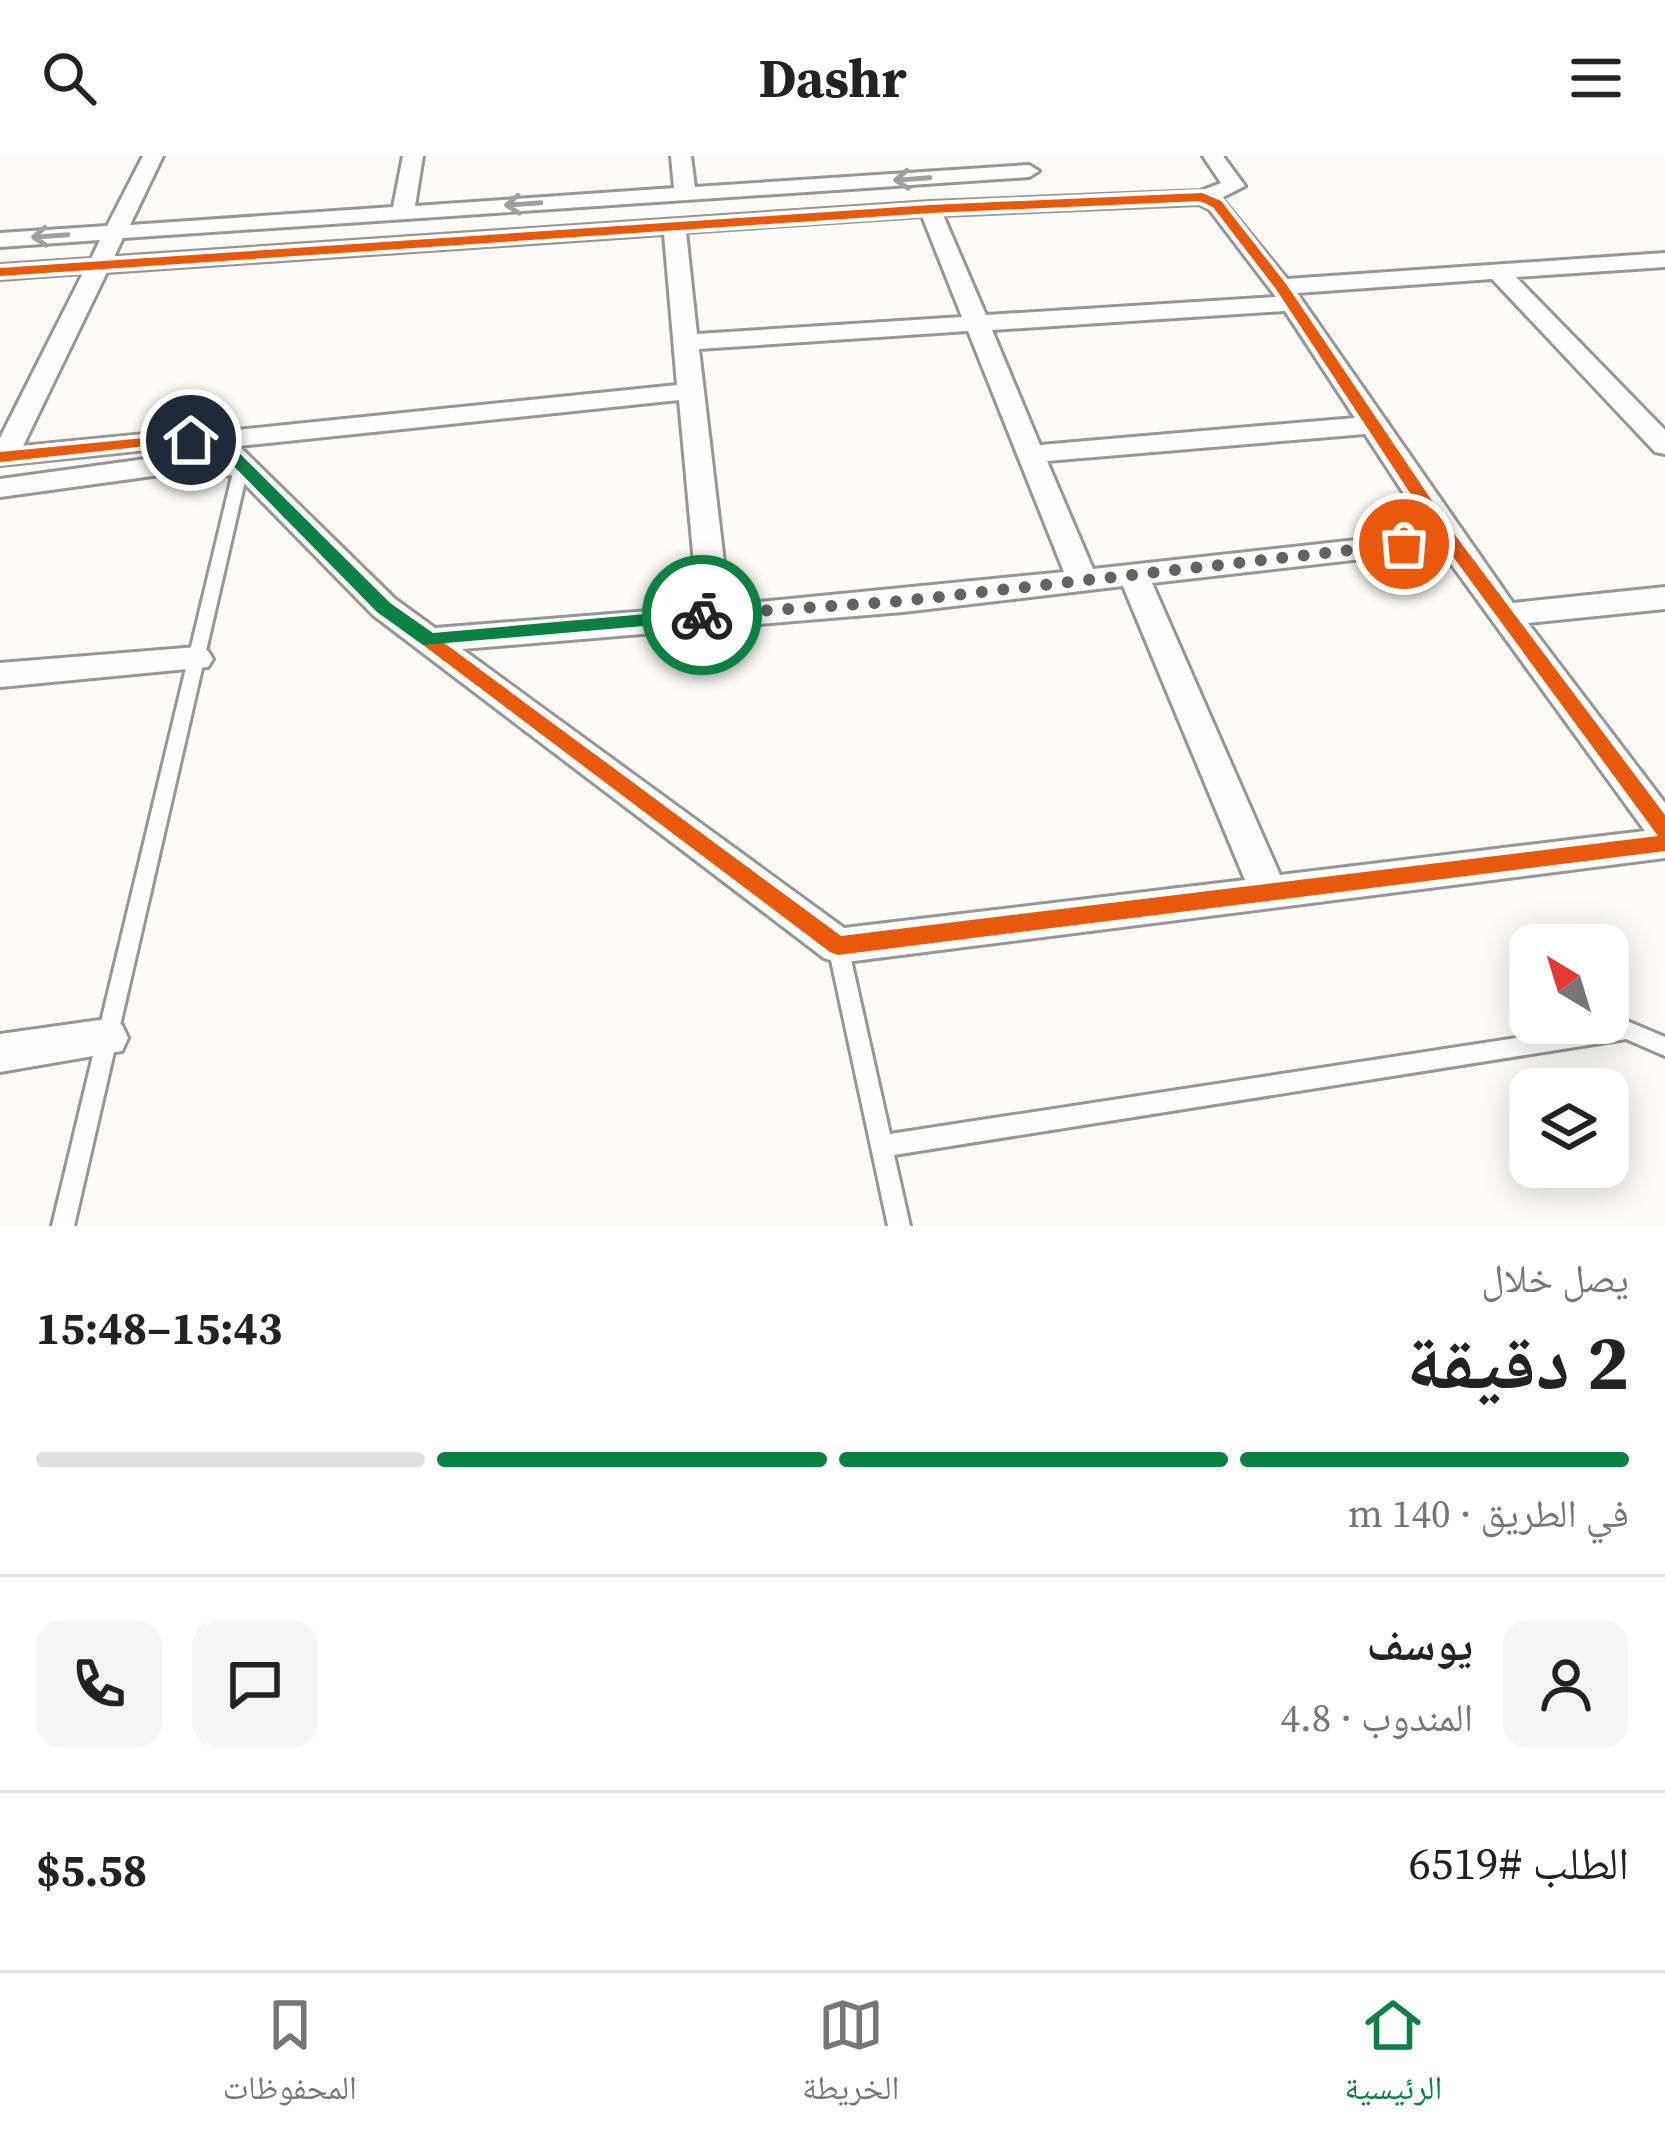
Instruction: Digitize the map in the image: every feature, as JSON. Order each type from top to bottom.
[{"type":"street","points":[[2,457],[153,156]]},
{"type":"street","points":[[403,212],[413,156]]},
{"type":"street","points":[[681,156],[685,194]]},
{"type":"street","points":[[0,272],[930,209],[1202,197],[1234,186],[1213,156]]},
{"type":"street","points":[[0,239],[685,194],[1026,164],[1044,202]]},
{"type":"street","points":[[1202,197],[1217,204],[1286,295],[1449,539],[1665,830]]},
{"type":"street","points":[[930,209],[1083,581]]},
{"type":"street","points":[[290,252],[299,219]]},
{"type":"street","points":[[674,226],[714,614]]},
{"type":"street","points":[[687,342],[976,323],[1496,270],[1665,260]]},
{"type":"street","points":[[1496,270],[1665,446]]},
{"type":"street","points":[[2,457],[692,391]]},
{"type":"street","points":[[1031,454],[1372,425]]},
{"type":"street","points":[[217,440],[384,607],[838,946],[1665,843]]},
{"type":"street","points":[[0,488],[182,463],[242,468]]},
{"type":"street","points":[[430,640],[903,601],[1449,539]]},
{"type":"street","points":[[1134,576],[1269,892]]},
{"type":"street","points":[[1509,614],[1665,598]]},
{"type":"street","points":[[0,675],[197,659]]},
{"type":"street","points":[[0,1053],[106,1038]]},
{"type":"lane","points":[[63,1226],[242,468]]},
{"type":"lane","points":[[838,946],[899,1226]]},
{"type":"lane","points":[[882,1146],[1627,1030],[1665,1047]]},
{"type":"cycle path","points":[[0,272],[930,209],[1202,197],[1217,204],[1281,287],[1449,539],[1665,830]]},
{"type":"cycle path","points":[[0,457],[165,440],[217,440],[384,607],[838,946],[1665,843]]},
{"type":"way so far","points":[[702,615],[903,601],[1404,544]]},
{"type":"route","points":[[191,440],[217,440],[384,607],[430,640],[702,615]]}]
